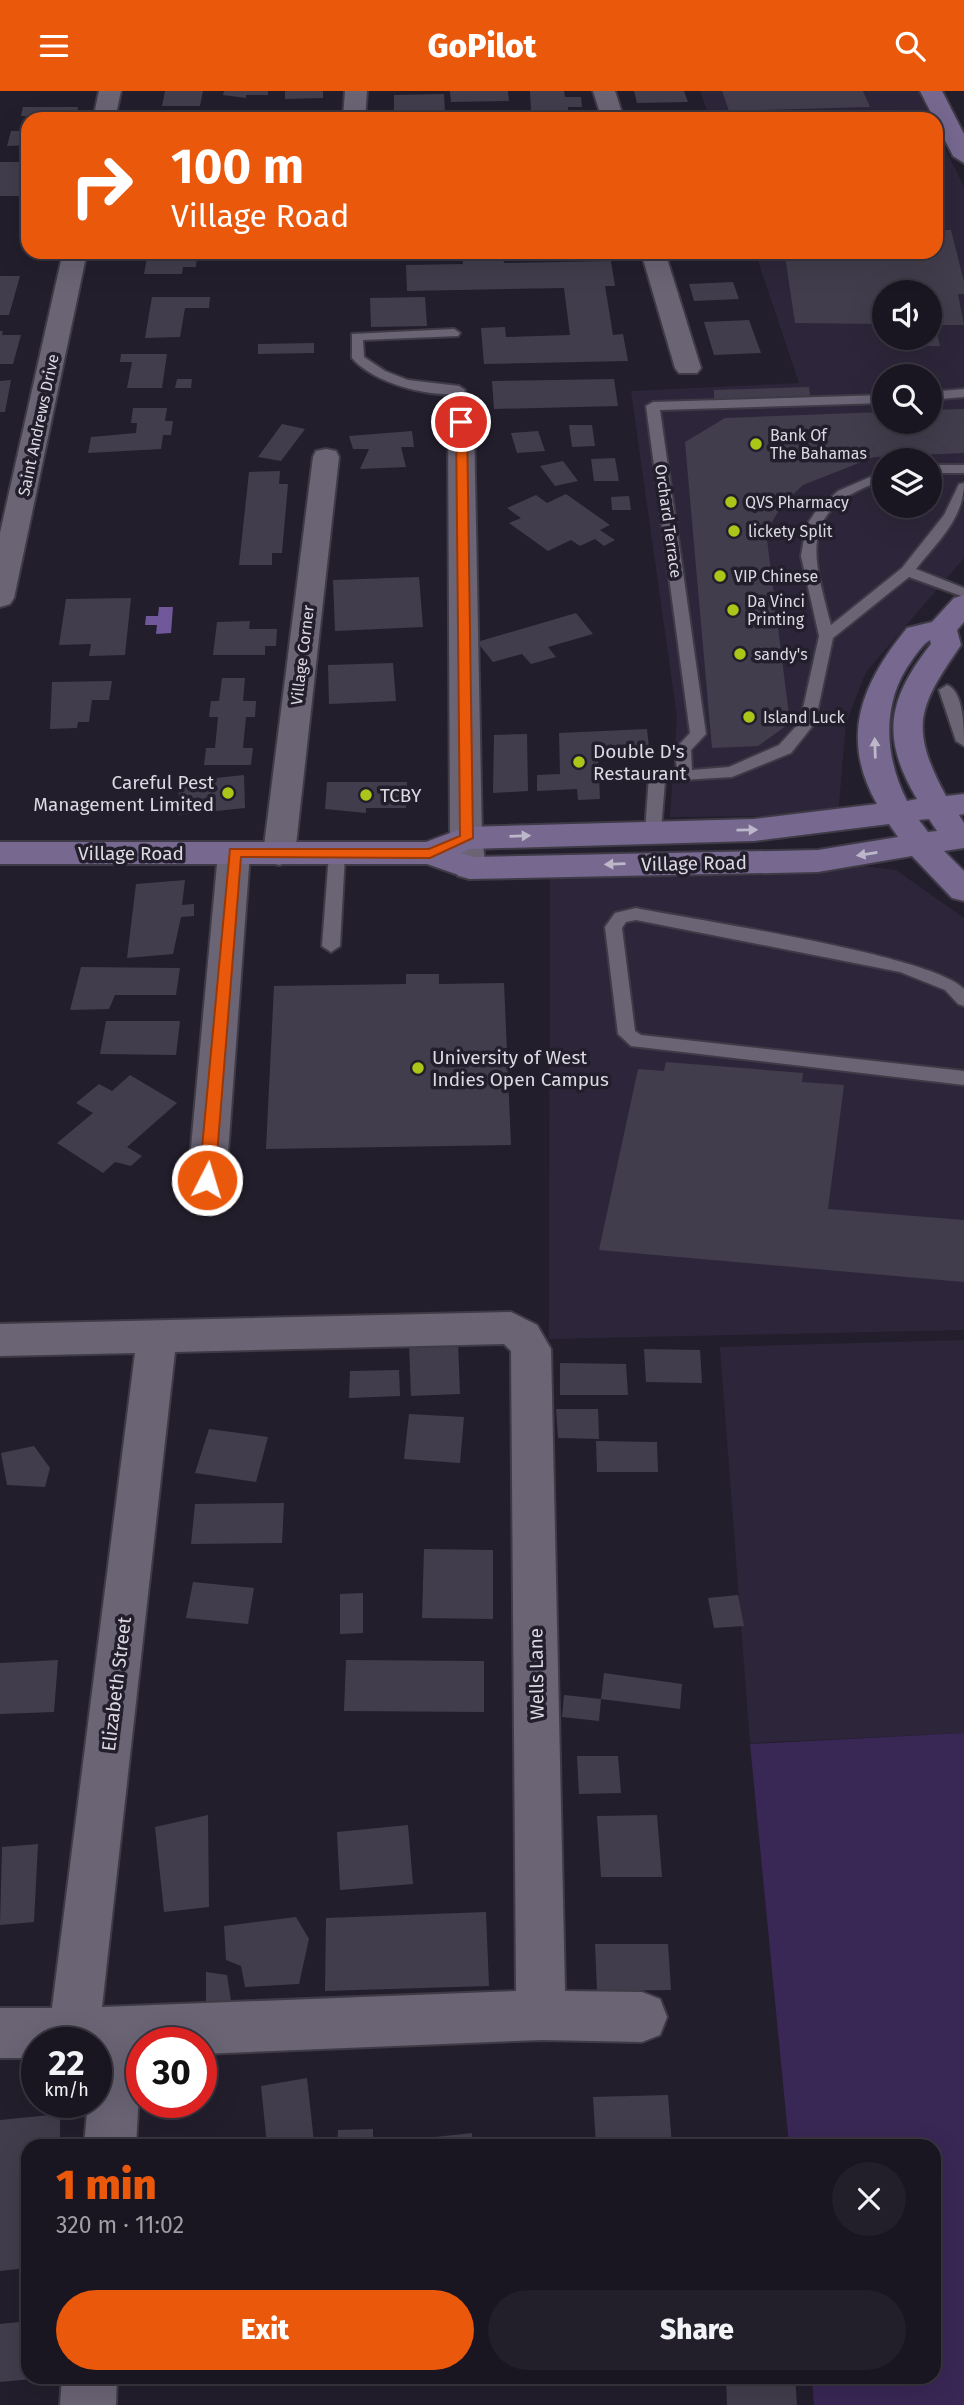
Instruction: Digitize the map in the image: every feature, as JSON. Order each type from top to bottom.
[{"type":"main road","points":[[931,91],[942,112]]},
{"type":"main road","points":[[943,115],[964,156]]},
{"type":"main road","points":[[964,604],[942,629],[917,634],[893,664],[882,685],[875,719],[875,757],[879,775],[897,812],[920,845],[964,890]]},
{"type":"main road","points":[[942,629],[946,645],[935,683],[912,696],[909,717],[911,753],[915,770],[950,805],[962,840]]},
{"type":"main road","name":"Village Road","points":[[468,853],[653,831],[766,829],[950,805]]},
{"type":"main road","name":"Village Road","points":[[0,853],[468,853],[818,861],[962,840]]},
{"type":"street","points":[[106,112],[110,91]]},
{"type":"street","points":[[354,112],[356,91]]},
{"type":"street","points":[[604,91],[611,112]]},
{"type":"street","name":"Saint Andrews Drive","points":[[1,586],[73,259]]},
{"type":"street","points":[[655,259],[688,368]]},
{"type":"street","points":[[461,422],[468,853]]},
{"type":"street","name":"Village Corner","points":[[279,854],[326,457]]},
{"type":"street","points":[[207,1180],[234,853]]},
{"type":"street","name":"Wells Lane","points":[[157,1336],[511,1328],[523,1336],[531,1349],[541,2015]]},
{"type":"street","points":[[0,1340],[157,1336]]},
{"type":"street","name":"Elizabeth Street","points":[[97,2027],[157,1336]]},
{"type":"street","points":[[112,2030],[541,2015],[642,2017]]},
{"type":"street","points":[[0,2033],[21,2033]]},
{"type":"street","name":"Elizabeth Street","points":[[107,2118],[109,2139]]},
{"type":"street","points":[[88,2405],[90,2384]]},
{"type":"lane","points":[[454,333],[356,337],[358,358],[372,370],[420,388],[459,390]]},
{"type":"lane","points":[[942,395],[964,393]]},
{"type":"lane","name":"Orchard Terrace","points":[[685,776],[683,749],[698,734],[653,406],[872,399]]},
{"type":"lane","points":[[942,469],[964,469]]},
{"type":"lane","points":[[653,831],[657,776],[732,772],[785,749],[807,723],[827,636],[808,554],[816,520],[834,496],[872,480]]},
{"type":"lane","points":[[827,636],[907,571],[951,516],[964,487]]},
{"type":"lane","points":[[907,571],[964,593]]},
{"type":"lane","points":[[935,683],[964,689]]},
{"type":"lane","points":[[935,683],[964,741]]},
{"type":"lane","points":[[331,946],[337,854]]},
{"type":"lane","points":[[964,1000],[951,986],[902,967],[636,914],[621,917],[613,927],[627,1034],[637,1041],[964,1078]]},
{"type":"shaded area","points":[[700,91],[918,91],[928,112],[708,112]]},
{"type":"shaded area","points":[[943,144],[964,187],[964,558],[866,672],[846,723],[838,815],[670,817],[677,717],[631,391],[799,383],[757,259],[943,259]]},
{"type":"shaded area","points":[[159,607],[173,607],[171,633],[156,634],[157,625],[145,625],[146,616],[158,616]]},
{"type":"shaded area","points":[[862,866],[896,870],[964,918],[964,1330],[549,1339],[550,873]]},
{"type":"shaded area","points":[[964,1340],[964,1733],[750,1743],[720,1347]]},
{"type":"shaded area","points":[[964,1733],[964,2405],[814,2405],[812,2384],[941,2384],[941,2139],[788,2139],[750,1744]]},
{"type":"building","points":[[165,91],[203,91],[200,106],[162,106]]},
{"type":"building","points":[[224,91],[268,91],[268,95],[246,95],[246,98],[223,95]]},
{"type":"building","points":[[285,91],[323,91],[323,98],[285,99]]},
{"type":"building","points":[[450,91],[508,91],[509,101],[451,102]]},
{"type":"building","points":[[530,91],[564,91],[565,97],[581,97],[582,107],[568,107],[568,111],[531,111]]},
{"type":"building","points":[[634,91],[684,91],[688,102],[637,103]]},
{"type":"building","points":[[722,91],[863,91],[870,107],[729,111]]},
{"type":"building","points":[[444,94],[445,111],[394,112],[394,95]]},
{"type":"building","points":[[23,107],[78,107],[77,112],[22,112]]},
{"type":"building","points":[[894,110],[895,112],[783,112]]},
{"type":"building","points":[[11,131],[21,131],[21,145],[7,146]]},
{"type":"building","points":[[0,162],[21,162],[21,196],[0,196]]},
{"type":"building","points":[[943,230],[951,230],[964,282],[964,294],[958,294],[964,325],[942,325],[942,280],[872,280],[872,324],[795,323],[785,259],[943,259]]},
{"type":"building","points":[[147,259],[197,259],[196,267],[183,267],[182,274],[144,274]]},
{"type":"building","points":[[463,259],[503,259],[504,263],[611,261],[615,286],[605,286],[613,335],[623,334],[628,361],[484,364],[481,328],[505,327],[506,337],[570,335],[564,288],[407,291],[406,265],[463,264]]},
{"type":"building","points":[[0,276],[20,276],[9,315],[0,315]]},
{"type":"building","points":[[733,282],[739,299],[694,301],[689,284]]},
{"type":"building","points":[[152,297],[210,297],[209,308],[185,308],[180,337],[145,338]]},
{"type":"building","points":[[425,297],[427,326],[371,327],[370,298]]},
{"type":"building","points":[[749,320],[761,353],[714,355],[704,322]]},
{"type":"building","points":[[0,331],[3,331],[2,335],[21,335],[13,364],[0,364]]},
{"type":"building","points":[[314,343],[314,353],[258,354],[258,344]]},
{"type":"building","points":[[121,354],[167,354],[162,388],[127,388],[132,362],[120,362]]},
{"type":"building","points":[[177,379],[192,379],[191,388],[175,388]]},
{"type":"building","points":[[614,379],[618,406],[494,409],[492,381]]},
{"type":"building","points":[[11,380],[5,412],[0,412],[0,381]]},
{"type":"building","points":[[809,387],[810,396],[714,399],[714,390]]},
{"type":"building","points":[[133,408],[167,408],[165,421],[173,421],[171,435],[163,435],[161,449],[88,453],[91,437],[136,433],[137,423],[131,423]]},
{"type":"building","points":[[964,409],[964,453],[942,454],[942,448],[872,448],[872,458],[803,485],[782,505],[766,532],[790,723],[758,746],[712,748],[685,442],[725,418],[872,412],[872,434],[942,434],[942,410]]},
{"type":"building","points":[[282,424],[305,429],[281,461],[258,457]]},
{"type":"building","points":[[569,425],[592,425],[595,446],[572,447]]},
{"type":"building","points":[[412,431],[414,447],[401,447],[406,467],[360,469],[369,449],[353,449],[349,436]]},
{"type":"building","points":[[538,431],[545,451],[517,453],[511,433]]},
{"type":"building","points":[[615,458],[619,481],[594,481],[591,459]]},
{"type":"building","points":[[563,461],[578,481],[555,486],[540,466]]},
{"type":"building","points":[[280,471],[279,484],[288,484],[282,553],[272,553],[272,565],[239,565],[249,472]]},
{"type":"building","points":[[566,494],[610,525],[600,530],[615,540],[604,546],[595,539],[580,546],[571,540],[548,551],[509,523],[521,518],[507,508],[536,495],[547,503]]},
{"type":"building","points":[[629,496],[631,510],[612,510],[611,497]]},
{"type":"building","points":[[419,577],[423,627],[335,631],[333,580]]},
{"type":"building","points":[[131,598],[125,655],[89,656],[91,644],[59,645],[66,599]]},
{"type":"building","points":[[576,613],[593,634],[548,647],[556,657],[531,664],[522,654],[493,662],[477,642]]},
{"type":"building","points":[[250,621],[249,629],[277,629],[276,646],[265,646],[265,655],[213,655],[217,622]]},
{"type":"building","points":[[393,663],[396,701],[329,704],[328,665]]},
{"type":"building","points":[[222,678],[245,678],[243,701],[256,701],[255,717],[246,717],[243,748],[253,748],[251,765],[204,765],[206,748],[215,748],[218,717],[209,717],[211,701],[219,701]]},
{"type":"building","points":[[112,681],[109,700],[92,700],[89,722],[78,722],[77,728],[50,729],[52,682]]},
{"type":"building","name":"Double D's Restaurant","points":[[647,729],[649,748],[598,751],[600,799],[578,800],[577,789],[537,791],[537,775],[560,774],[559,733]]},
{"type":"building","points":[[527,734],[528,791],[493,793],[494,735]]},
{"type":"building","points":[[244,775],[245,808],[178,815],[179,782]]},
{"type":"building","name":"TCBY","points":[[327,782],[407,782],[406,808],[366,808],[366,813],[325,809]]},
{"type":"building","points":[[185,880],[182,905],[194,904],[194,916],[181,917],[173,954],[127,958],[136,884]]},
{"type":"building","points":[[81,967],[180,968],[176,995],[115,995],[109,1009],[70,1010]]},
{"type":"building","points":[[406,974],[439,974],[439,984],[504,983],[511,1145],[266,1149],[274,986],[406,984]]},
{"type":"building","points":[[106,1021],[180,1021],[176,1055],[100,1054]]},
{"type":"building","points":[[666,1062],[803,1073],[802,1082],[844,1085],[828,1209],[964,1220],[964,1282],[599,1250],[638,1069],[664,1071]]},
{"type":"building","points":[[130,1075],[177,1103],[127,1147],[142,1156],[131,1166],[115,1162],[103,1173],[57,1143],[93,1113],[76,1103],[99,1084],[112,1091]]},
{"type":"building","points":[[458,1342],[460,1394],[411,1396],[409,1343]]},
{"type":"building","points":[[644,1349],[700,1350],[702,1383],[646,1382]]},
{"type":"building","points":[[560,1363],[626,1364],[628,1395],[560,1395]]},
{"type":"building","points":[[399,1370],[400,1396],[349,1398],[350,1371]]},
{"type":"building","points":[[556,1409],[598,1409],[599,1439],[558,1438]]},
{"type":"building","points":[[409,1414],[464,1417],[460,1463],[404,1459]]},
{"type":"building","points":[[209,1429],[268,1437],[256,1482],[195,1473]]},
{"type":"building","points":[[596,1441],[657,1442],[658,1472],[597,1472]]},
{"type":"building","points":[[34,1446],[50,1468],[45,1487],[7,1485],[1,1453]]},
{"type":"building","points":[[284,1503],[282,1543],[191,1544],[195,1504]]},
{"type":"building","points":[[424,1549],[493,1550],[493,1619],[422,1618]]},
{"type":"building","points":[[193,1582],[254,1588],[248,1624],[186,1618]]},
{"type":"building","points":[[363,1593],[363,1633],[340,1634],[340,1594]]},
{"type":"building","points":[[738,1595],[744,1626],[714,1628],[708,1598]]},
{"type":"building","points":[[58,1660],[54,1712],[0,1714],[0,1663]]},
{"type":"building","points":[[346,1660],[484,1661],[484,1712],[344,1711]]},
{"type":"building","points":[[604,1673],[682,1684],[680,1709],[601,1699]]},
{"type":"building","points":[[564,1695],[601,1699],[599,1721],[562,1717]]},
{"type":"building","points":[[577,1756],[618,1756],[621,1793],[579,1794]]},
{"type":"building","points":[[208,1815],[209,1907],[164,1912],[155,1827]]},
{"type":"building","points":[[657,1815],[662,1877],[601,1877],[597,1816]]},
{"type":"building","points":[[408,1825],[413,1884],[340,1890],[337,1832]]},
{"type":"building","points":[[38,1844],[34,1922],[0,1925],[2,1847]]},
{"type":"building","points":[[486,1912],[489,1986],[325,1991],[326,1918]]},
{"type":"building","points":[[296,1917],[309,1939],[299,1984],[245,1987],[241,1966],[226,1960],[224,1926]]},
{"type":"building","points":[[595,1944],[668,1944],[671,1990],[597,1991]]},
{"type":"building","points":[[206,1972],[227,1975],[232,2007],[206,2013]]},
{"type":"building","points":[[307,2078],[314,2139],[266,2139],[261,2086]]},
{"type":"building","points":[[668,2095],[672,2139],[596,2139],[593,2097]]},
{"type":"building","points":[[60,2118],[60,2139],[21,2139],[21,2269],[0,2271],[0,2120]]},
{"type":"building","points":[[373,2129],[373,2139],[337,2139],[338,2130]]},
{"type":"building","points":[[472,2133],[472,2139],[426,2139]]},
{"type":"building","points":[[21,2322],[21,2380],[0,2382],[0,2324]]},
{"type":"building","points":[[726,2384],[796,2384],[797,2405],[727,2405]]},
{"type":"place","name":"Bank Of The Bahamas","points":[[756,444]]},
{"type":"place","name":"QVS Pharmacy","points":[[731,502]]},
{"type":"place","name":"lickety Split","points":[[734,531]]},
{"type":"place","name":"VIP Chinese","points":[[720,576]]},
{"type":"place","name":"Da Vinci Printing","points":[[733,610]]},
{"type":"place","name":"sandy's","points":[[740,654]]},
{"type":"place","name":"Island Luck","points":[[749,717]]},
{"type":"place","name":"Double D's Restaurant","points":[[579,762]]},
{"type":"place","name":"Careful Pest Management Limited","points":[[228,793]]},
{"type":"place","name":"TCBY","points":[[366,795]]},
{"type":"place","name":"University of West Indies Open Campus","points":[[418,1068]]},
{"type":"route","points":[[207,1180],[234,853],[430,853],[466,838],[461,422]]}]
